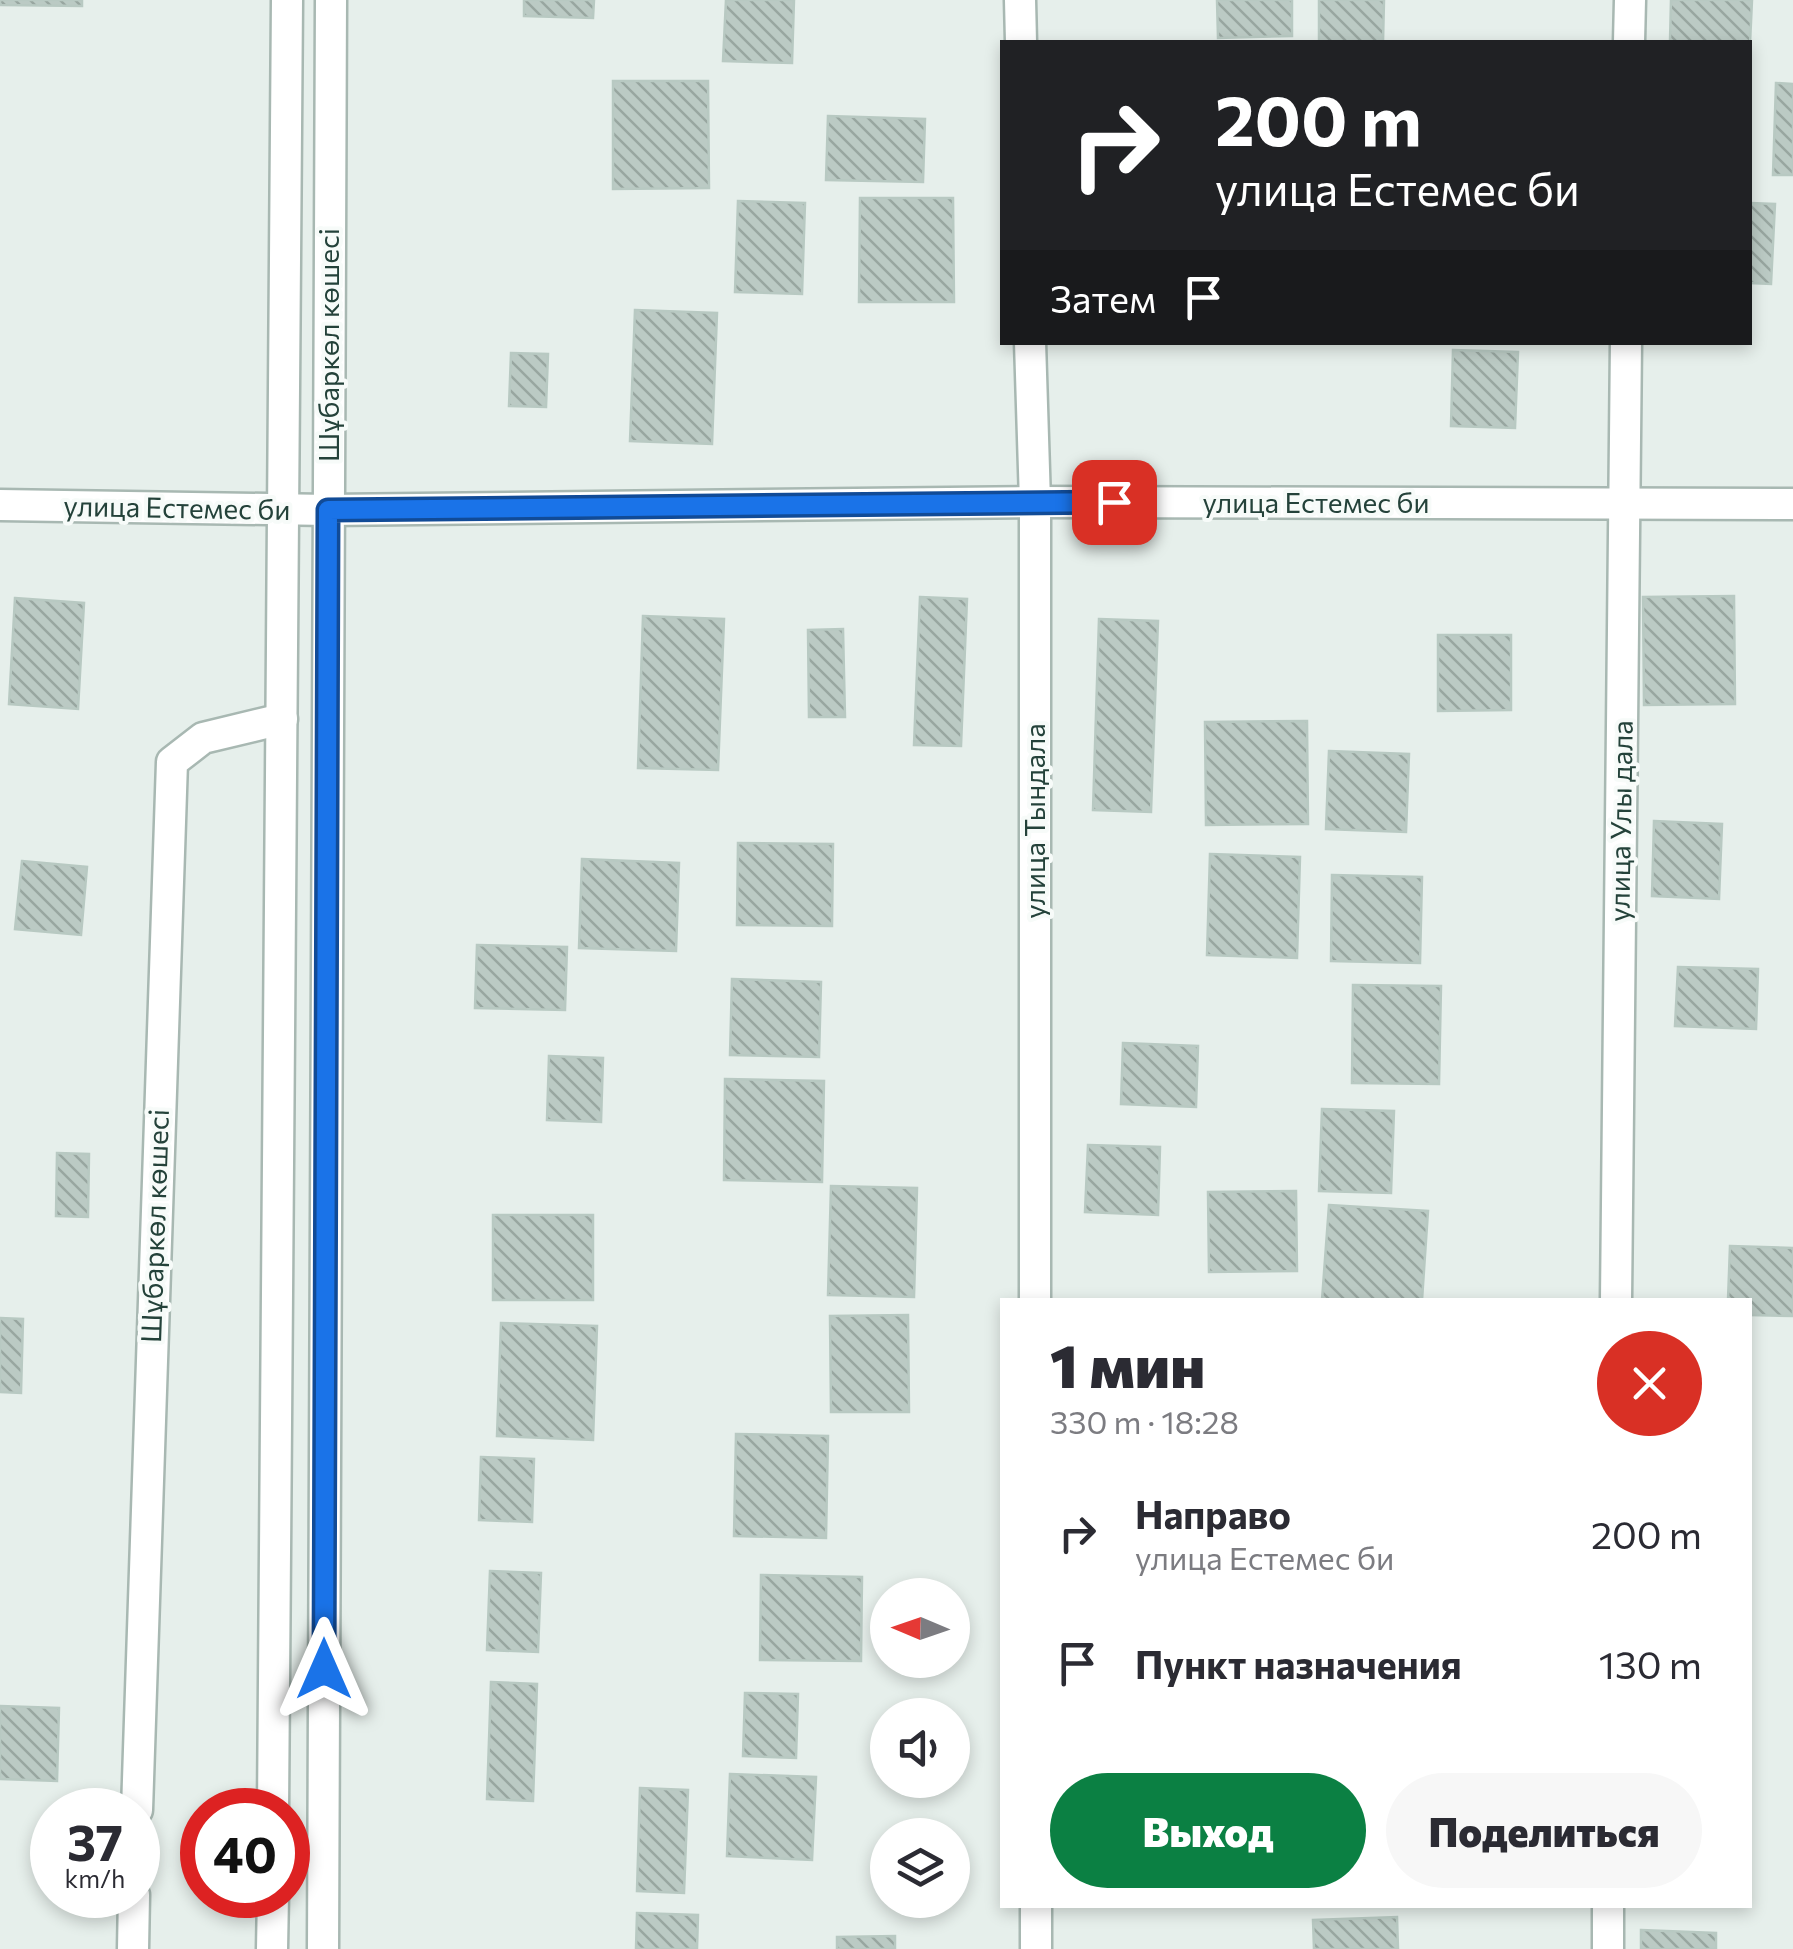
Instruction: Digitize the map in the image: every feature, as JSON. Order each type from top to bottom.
[{"type":"street","name":"Шұбаркөл көшесі","points":[[274,1788],[286,0]]},
{"type":"street","name":"Шұбаркөл көшесі","points":[[322,1949],[332,0]]},
{"type":"street","points":[[1020,0],[1021,40]]},
{"type":"street","points":[[1629,40],[1630,0]]},
{"type":"street","name":"улица Тындала","points":[[1030,345],[1035,502],[1035,1298]]},
{"type":"street","name":"улица Улы дала","points":[[1616,1298],[1626,345]]},
{"type":"street","name":"улица Естемес би","points":[[0,505],[328,510],[1035,502],[1793,504]]},
{"type":"street","name":"Шұбаркөл көшесі","points":[[138,1788],[172,762],[203,738],[282,719]]},
{"type":"street","points":[[1036,1908],[1036,1949]]},
{"type":"street","points":[[1608,1908],[1608,1949]]},
{"type":"street","points":[[133,1949],[134,1918]]},
{"type":"street","points":[[272,1949],[273,1918]]},
{"type":"building","points":[[0,0],[82,0],[82,6],[0,5]]},
{"type":"building","points":[[524,0],[594,0],[593,18],[524,16]]},
{"type":"building","points":[[726,0],[794,0],[792,63],[723,61]]},
{"type":"building","points":[[1217,0],[1292,0],[1292,36],[1218,38]]},
{"type":"building","points":[[1319,0],[1384,0],[1383,40],[1319,40]]},
{"type":"building","points":[[1671,0],[1752,0],[1750,40],[1670,40]]},
{"type":"building","points":[[613,81],[708,81],[709,188],[613,189]]},
{"type":"building","points":[[1776,83],[1793,84],[1793,175],[1773,175]]},
{"type":"building","points":[[828,116],[925,119],[923,182],[826,180]]},
{"type":"building","points":[[860,198],[953,198],[954,302],[859,302]]},
{"type":"building","points":[[738,201],[805,203],[802,294],[735,292]]},
{"type":"building","points":[[1752,203],[1775,204],[1771,284],[1752,283]]},
{"type":"building","points":[[635,310],[717,313],[712,444],[630,441]]},
{"type":"building","points":[[1453,350],[1518,352],[1515,428],[1451,426]]},
{"type":"building","points":[[511,353],[548,354],[546,407],[509,406]]},
{"type":"building","points":[[1734,596],[1735,704],[1644,705],[1643,597]]},
{"type":"building","points":[[920,597],[967,599],[961,746],[914,745]]},
{"type":"building","points":[[15,598],[84,603],[78,709],[9,704]]},
{"type":"building","points":[[643,616],[724,619],[718,770],[638,768]]},
{"type":"building","points":[[1099,619],[1158,621],[1151,812],[1093,810]]},
{"type":"building","points":[[843,629],[845,717],[809,717],[808,630]]},
{"type":"building","points":[[1438,635],[1511,635],[1511,710],[1438,711]]},
{"type":"building","points":[[1307,721],[1308,824],[1206,825],[1205,722]]},
{"type":"building","points":[[1329,751],[1409,754],[1406,832],[1326,829]]},
{"type":"building","points":[[1654,821],[1722,824],[1719,899],[1652,896]]},
{"type":"building","points":[[738,843],[833,844],[832,926],[737,925]]},
{"type":"building","points":[[1210,854],[1300,857],[1297,958],[1207,955]]},
{"type":"building","points":[[582,859],[679,863],[676,951],[579,948]]},
{"type":"building","points":[[22,861],[87,867],[81,935],[15,929]]},
{"type":"building","points":[[1332,875],[1422,877],[1420,963],[1331,961]]},
{"type":"building","points":[[477,945],[567,947],[565,1010],[475,1008]]},
{"type":"building","points":[[1678,967],[1758,969],[1756,1029],[1675,1026]]},
{"type":"building","points":[[732,979],[821,982],[819,1057],[730,1055]]},
{"type":"building","points":[[1353,985],[1441,986],[1439,1084],[1352,1083]]},
{"type":"building","points":[[1123,1043],[1198,1046],[1196,1107],[1121,1104]]},
{"type":"building","points":[[549,1056],[603,1058],[601,1122],[547,1120]]},
{"type":"building","points":[[725,1079],[824,1081],[822,1182],[724,1180]]},
{"type":"building","points":[[1322,1109],[1394,1111],[1391,1193],[1319,1191]]},
{"type":"building","points":[[1088,1145],[1160,1147],[1158,1215],[1085,1212]]},
{"type":"building","points":[[57,1153],[89,1154],[88,1217],[56,1216]]},
{"type":"building","points":[[831,1186],[917,1188],[914,1297],[828,1295]]},
{"type":"building","points":[[1296,1191],[1297,1271],[1209,1272],[1208,1192]]},
{"type":"building","points":[[1329,1205],[1428,1211],[1422,1298],[1322,1298]]},
{"type":"building","points":[[493,1215],[593,1215],[593,1300],[493,1300]]},
{"type":"building","points":[[1730,1246],[1793,1248],[1793,1316],[1752,1315],[1752,1298],[1728,1298]]},
{"type":"building","points":[[908,1315],[909,1412],[831,1412],[830,1316]]},
{"type":"building","points":[[0,1318],[23,1319],[21,1393],[0,1392]]},
{"type":"building","points":[[501,1323],[597,1326],[593,1440],[497,1436]]},
{"type":"building","points":[[736,1434],[828,1436],[826,1538],[734,1536]]},
{"type":"building","points":[[481,1457],[534,1459],[532,1522],[479,1520]]},
{"type":"building","points":[[490,1571],[541,1573],[538,1652],[487,1650]]},
{"type":"building","points":[[761,1575],[862,1577],[861,1661],[760,1660]]},
{"type":"building","points":[[491,1682],[537,1684],[533,1801],[487,1799]]},
{"type":"building","points":[[745,1693],[798,1694],[796,1758],[743,1756]]},
{"type":"building","points":[[0,1706],[59,1708],[57,1781],[0,1779]]},
{"type":"building","points":[[730,1774],[816,1777],[812,1860],[727,1856]]},
{"type":"building","points":[[640,1788],[688,1790],[684,1893],[637,1891]]},
{"type":"building","points":[[637,1913],[698,1915],[697,1949],[636,1949]]},
{"type":"building","points":[[1397,1917],[1398,1949],[1314,1949],[1313,1920]]},
{"type":"building","points":[[1641,1930],[1716,1933],[1716,1949],[1641,1949]]},
{"type":"building","points":[[895,1936],[895,1949],[837,1949],[837,1937]]},
{"type":"route","points":[[324,1669],[328,510],[1114,502]]}]
